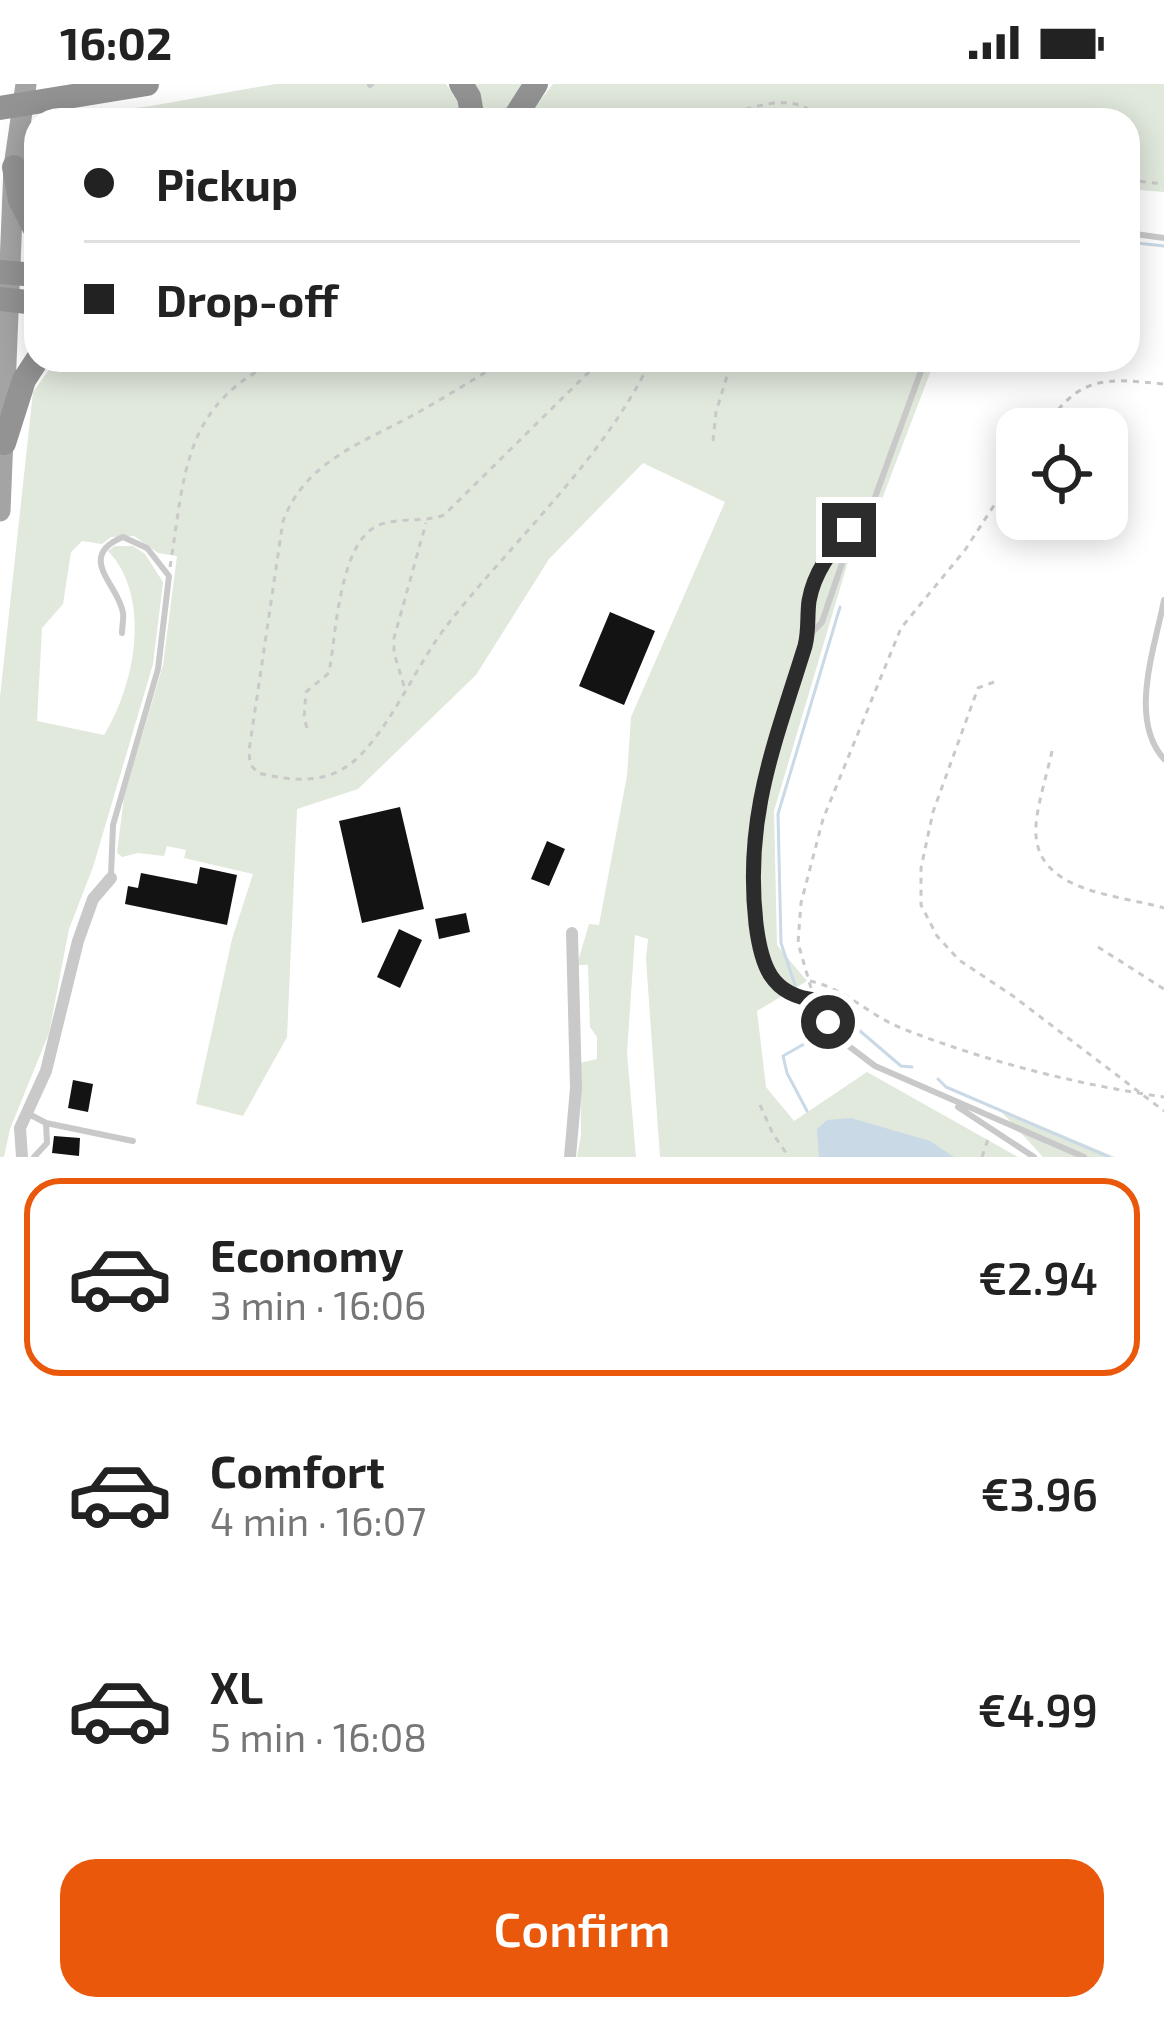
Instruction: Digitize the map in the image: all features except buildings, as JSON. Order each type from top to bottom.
[{"type":"highway","points":[[0,108],[147,84]]},
{"type":"highway","points":[[14,167],[24,208]]},
{"type":"highway","points":[[4,443],[30,372]]},
{"type":"main road","points":[[0,511],[5,311],[14,167],[26,84]]},
{"type":"street","points":[[22,1157],[20,1128],[60,1026],[89,906],[111,878]]},
{"type":"street","points":[[570,1157],[576,1088],[572,933]]},
{"type":"lane","points":[[921,372],[874,500],[824,559],[809,599],[807,639],[767,764],[752,864],[758,937],[765,970],[784,991],[817,1000],[835,1032],[862,1058],[1084,1157]]},
{"type":"lane","points":[[111,878],[113,825],[158,669],[169,576],[153,554],[123,537],[107,546],[101,560],[106,582],[123,612],[122,633]]},
{"type":"lane","points":[[807,639],[822,622],[849,543]]},
{"type":"lane","points":[[1164,600],[1144,717],[1164,759]]},
{"type":"lane","points":[[940,1096],[1034,1157]]},
{"type":"lane","points":[[27,1113],[46,1123],[134,1141]]},
{"type":"lane","points":[[34,1157],[47,1143],[46,1123]]},
{"type":"path","points":[[766,108],[793,102],[811,108]]},
{"type":"path","points":[[169,576],[192,443],[209,413],[252,372]]},
{"type":"path","points":[[486,372],[335,455],[308,478],[290,503],[283,521],[250,764],[257,773],[312,780],[332,776],[370,745],[447,625],[603,440],[645,372]]},
{"type":"path","points":[[308,728],[306,692],[329,673],[349,562],[358,541],[375,526],[426,521],[462,501],[588,372]]},
{"type":"path","points":[[713,441],[728,372]]},
{"type":"path","points":[[1057,408],[1084,386],[1113,379],[1164,384]]},
{"type":"path","points":[[817,1000],[798,943],[801,903],[823,819],[901,628],[965,550],[996,502]]},
{"type":"path","points":[[405,687],[394,638],[409,577],[426,536],[426,521]]},
{"type":"path","points":[[994,682],[978,688],[932,812],[921,868],[921,905],[937,936],[959,961],[1013,996],[1164,1111]]},
{"type":"path","points":[[1052,751],[1036,821],[1042,858],[1072,884],[1164,908]]},
{"type":"path","points":[[1098,947],[1164,989]]},
{"type":"path","points":[[807,981],[829,985],[877,1018],[946,1045],[1106,1090],[1164,1096]]},
{"type":"path","points":[[760,1105],[772,1134],[789,1157]]},
{"type":"path","points":[[982,1157],[992,1128]]},
{"type":"shaded area","points":[[275,84],[446,84],[459,108],[135,108]]},
{"type":"shaded area","points":[[474,84],[523,84],[507,108],[478,108]]},
{"type":"shaded area","points":[[553,84],[1164,84],[1164,192],[1140,190],[1140,108],[534,108]]},
{"type":"shaded area","points":[[47,372],[930,372],[882,499],[855,538],[774,811],[777,945],[807,981],[757,1011],[766,1087],[794,1121],[867,1072],[1018,1157],[660,1157],[648,939],[635,935],[627,1053],[636,1157],[577,1157],[580,1063],[597,1059],[597,1037],[590,1027],[588,965],[577,965],[589,924],[599,925],[627,776],[631,717],[725,502],[643,463],[549,559],[476,675],[358,789],[297,809],[287,1037],[243,1116],[196,1104],[232,939],[253,874],[184,858],[186,850],[167,846],[164,856],[138,853],[122,857],[117,853],[124,797],[163,665],[177,556],[158,553],[134,536],[111,537],[102,544],[82,541],[71,552],[63,604],[42,628],[37,721],[104,735],[115,715],[130,668],[134,617],[122,570],[108,551],[133,546],[145,554],[163,582],[153,664],[93,867],[69,929],[49,1033],[10,1129],[4,1157],[0,1157],[0,697],[33,392]]},
{"type":"shaded area","points":[[998,1108],[1115,1157],[1043,1157]]},
{"type":"water","points":[[851,1118],[930,1141],[954,1157],[819,1157],[817,1129],[827,1120]]},
{"type":"waterway","points":[[1140,243],[1164,246]]},
{"type":"waterway","points":[[795,985],[781,943],[778,814],[840,607]]},
{"type":"waterway","points":[[802,1008],[807,1021]]},
{"type":"waterway","points":[[841,1021],[846,1019],[901,1066],[912,1067]]},
{"type":"waterway","points":[[807,1111],[783,1056],[818,1036]]},
{"type":"waterway","points":[[938,1079],[946,1087],[1109,1157]]},
{"type":"route","points":[[828,1022],[817,1000],[784,991],[761,961],[752,848],[770,752],[807,639],[809,599],[824,559],[849,530]]}]
